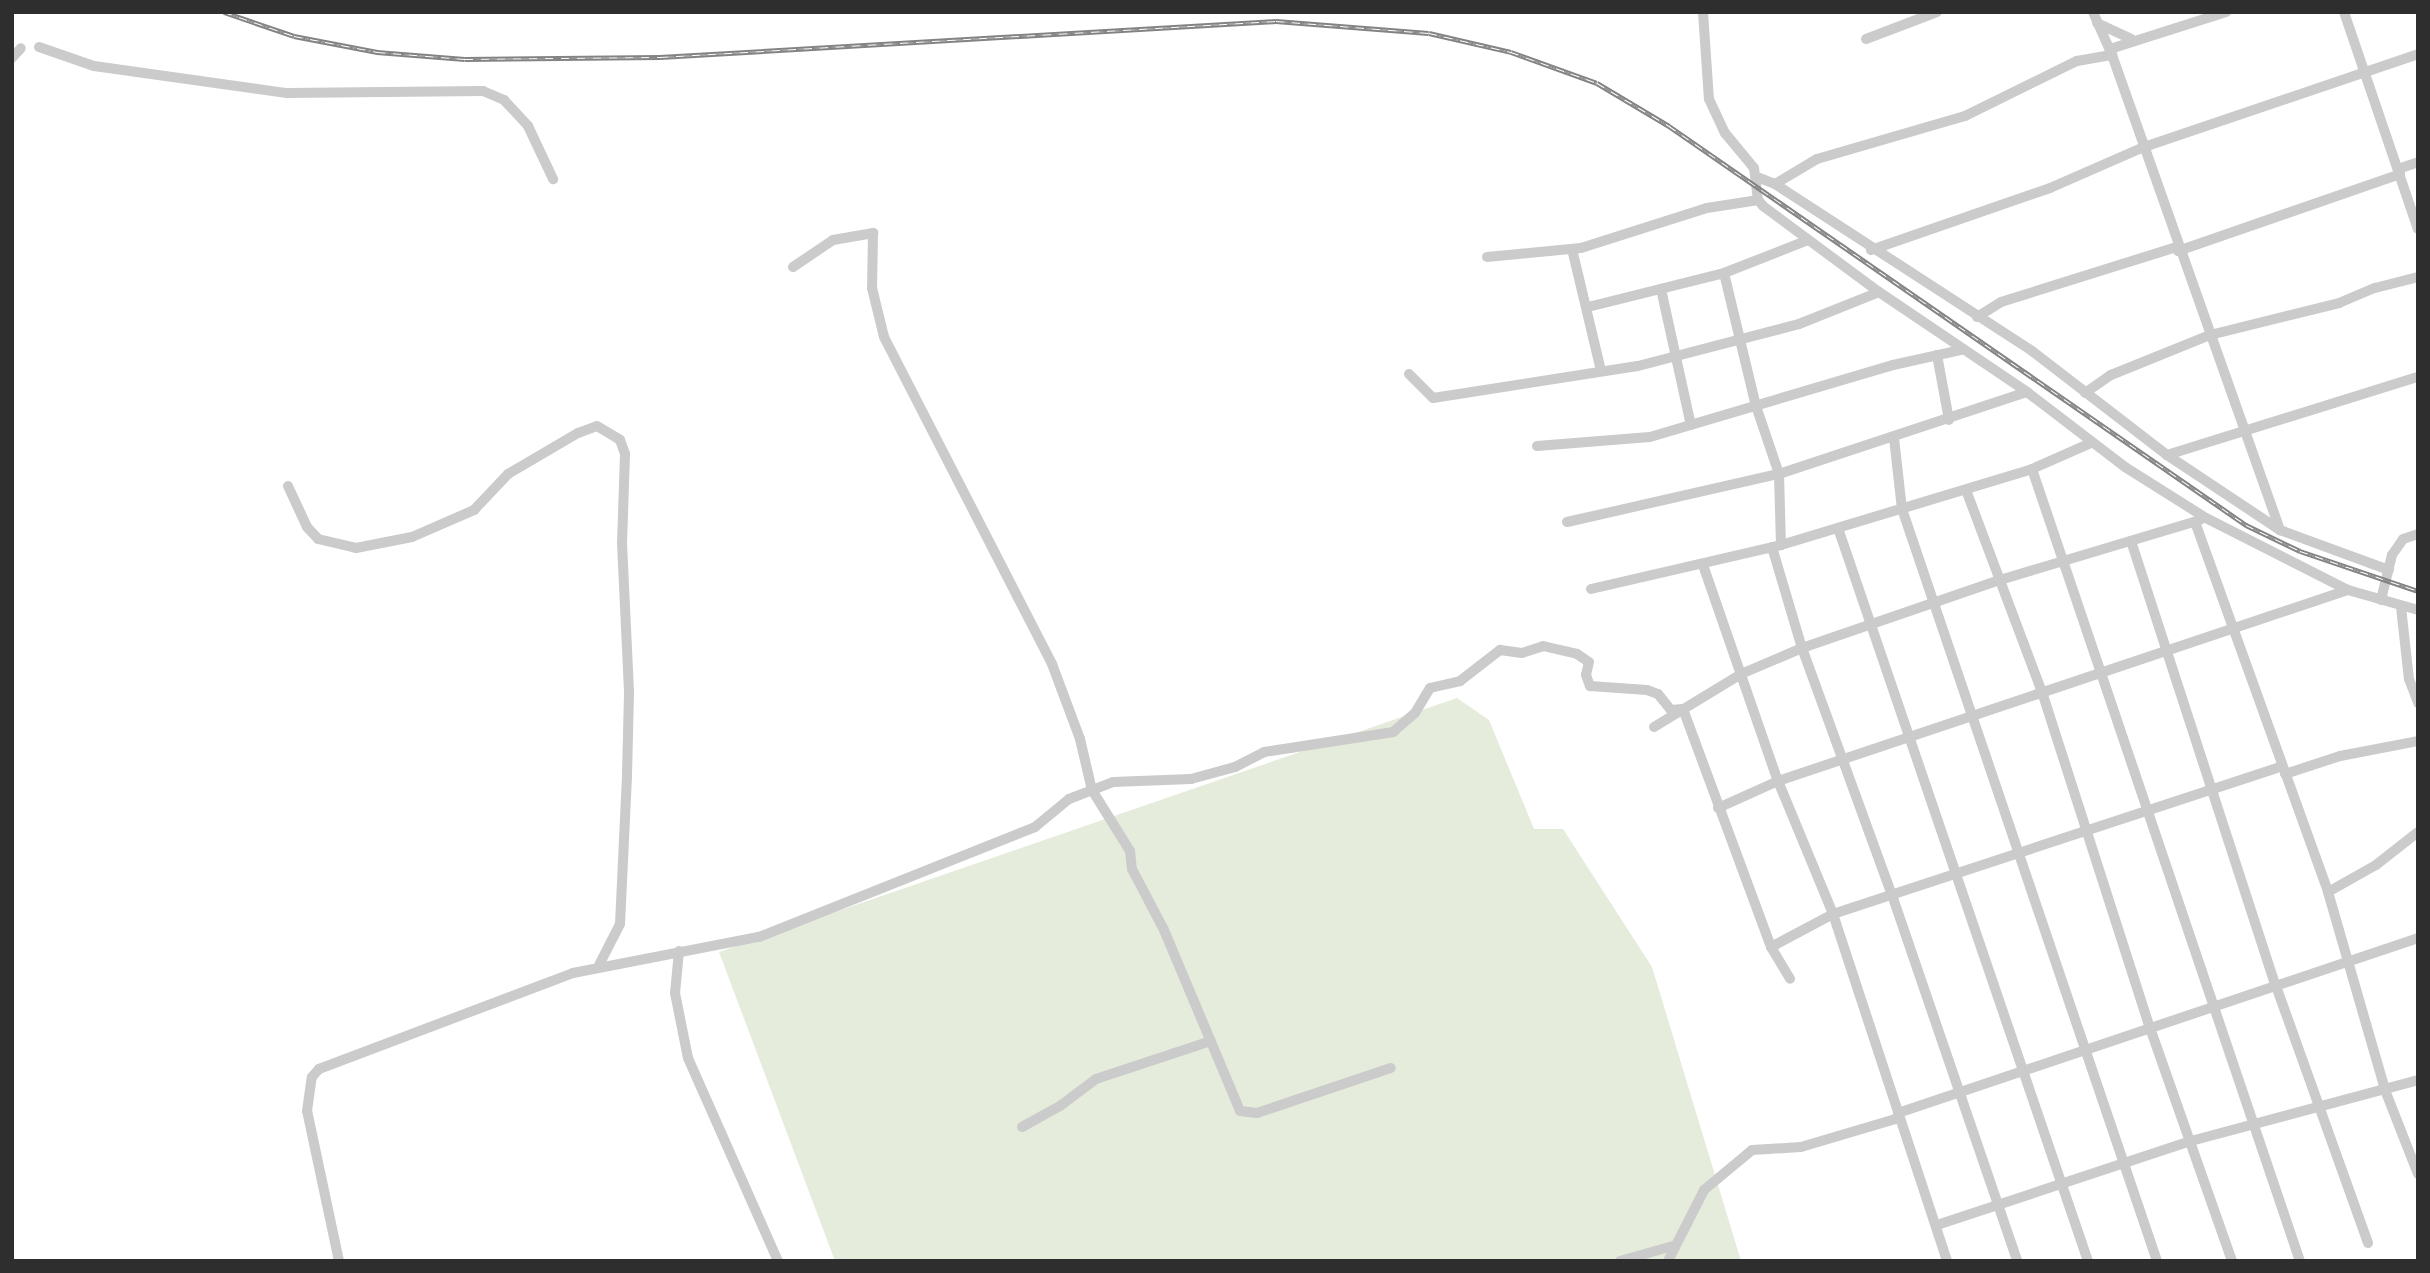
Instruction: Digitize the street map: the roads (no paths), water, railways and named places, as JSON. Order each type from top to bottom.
[{"type":"street","points":[[1703,12],[1709,99],[1725,134],[1756,177],[1758,200],[1879,292],[1961,350],[2027,392],[2091,443],[2201,520],[2348,590],[2418,610]]},
{"type":"street","points":[[1866,39],[1937,12]]},
{"type":"street","points":[[1775,184],[1816,159],[1965,116],[2077,61],[2111,52],[2132,39],[2226,12]]},
{"type":"street","points":[[2344,12],[2418,229]]},
{"type":"street","points":[[2095,18],[2132,39]]},
{"type":"street","points":[[2095,18],[2111,52],[2177,249],[2280,530]]},
{"type":"street","points":[[39,47],[94,66],[288,93],[483,92],[504,100],[528,126],[553,179]]},
{"type":"street","points":[[12,58],[21,48]]},
{"type":"street","points":[[1871,250],[2050,188],[2144,147],[2418,54]]},
{"type":"street","points":[[1977,317],[2001,302],[2177,249],[2399,172],[2418,162]]},
{"type":"street","points":[[1756,177],[1775,184],[1871,250],[2032,351],[2167,455],[2280,530],[2389,570]]},
{"type":"street","points":[[1487,257],[1531,249],[1572,250],[1707,208],[1758,200]]},
{"type":"street","points":[[793,268],[833,240],[873,233],[872,288],[884,337],[1052,663],[1080,740],[1093,790],[1130,851],[1132,869],[1240,1111],[1250,1115],[1391,1068]]},
{"type":"street","points":[[1588,307],[1724,273],[1808,240]]},
{"type":"street","points":[[1572,250],[1588,307],[1601,371]]},
{"type":"street","points":[[1724,273],[1756,406],[1779,474],[1776,546],[1802,648],[1892,895],[2017,1261]]},
{"type":"street","points":[[2085,393],[2111,375],[2210,335],[2339,303],[2418,277]]},
{"type":"street","points":[[1661,289],[1674,358],[1691,425]]},
{"type":"street","points":[[1409,374],[1433,398],[1601,371],[1674,358],[1740,341],[1799,324],[1879,292]]},
{"type":"street","points":[[1537,446],[1605,444],[1691,425],[1961,350]]},
{"type":"street","points":[[1937,355],[1949,420]]},
{"type":"street","points":[[2167,455],[2418,377]]},
{"type":"street","points":[[1567,522],[1779,474],[2027,392]]},
{"type":"street","points":[[288,486],[307,527],[318,539],[356,548],[412,537],[474,510],[508,474],[578,433],[597,426],[620,440],[625,454],[622,543],[629,693],[626,790],[620,924],[599,965]]},
{"type":"street","points":[[1894,438],[1902,509],[1975,714],[2157,1261]]},
{"type":"street","points":[[1591,589],[1703,565],[1838,528],[2032,469],[2091,443]]},
{"type":"street","points":[[2032,469],[2300,1261]]},
{"type":"street","points":[[1966,490],[2042,692],[2150,1028],[2232,1261]]},
{"type":"street","points":[[1654,727],[1741,674],[1802,648],[1871,622],[2000,580],[2201,520]]},
{"type":"street","points":[[2201,520],[2233,629],[2328,892],[2385,1090],[2418,1174]]},
{"type":"street","points":[[1838,528],[2088,1261]]},
{"type":"street","points":[[2381,600],[2389,570],[2403,540],[2418,534]]},
{"type":"street","points":[[2131,541],[2164,652],[2316,1106],[2368,1243]]},
{"type":"street","points":[[1703,565],[1778,781],[1833,915],[1947,1261]]},
{"type":"street","points":[[1718,808],[1778,781],[2348,590]]},
{"type":"street","points":[[2402,607],[2409,679],[2418,703]]},
{"type":"street","points":[[340,1261],[307,1111],[312,1077],[319,1069],[481,1004],[599,965],[680,951],[722,947],[759,937],[1035,828],[1069,799],[1093,790],[1140,779],[1191,779],[1235,767],[1264,752],[1393,732],[1415,713],[1430,688],[1460,681],[1500,650],[1522,653],[1543,646],[1577,654],[1589,662],[1586,675],[1590,686],[1647,690],[1658,694],[1671,710],[1682,709]]},
{"type":"street","points":[[1682,709],[1771,947],[1790,979]]},
{"type":"street","points":[[1771,947],[1833,915],[2022,855],[2211,790],[2340,756],[2418,741]]},
{"type":"street","points":[[2328,892],[2375,865],[2418,832]]},
{"type":"street","points":[[1668,1261],[1673,1246],[1704,1191],[1752,1150],[1801,1147],[1898,1116],[1957,1090],[2213,1009],[2418,938]]},
{"type":"street","points":[[680,951],[675,993],[688,1058],[778,1261]]},
{"type":"street","points":[[1023,1127],[1096,1079],[1211,1041]]},
{"type":"street","points":[[1937,1224],[2062,1186],[2190,1141],[2418,1080]]},
{"type":"street","points":[[1620,1261],[1673,1246]]},
{"type":"railway","points":[[224,12],[294,36],[377,52],[465,59],[660,57],[1276,21],[1429,33],[1511,52],[1597,83],[1669,126],[2246,525],[2300,551],[2418,591]]}]
